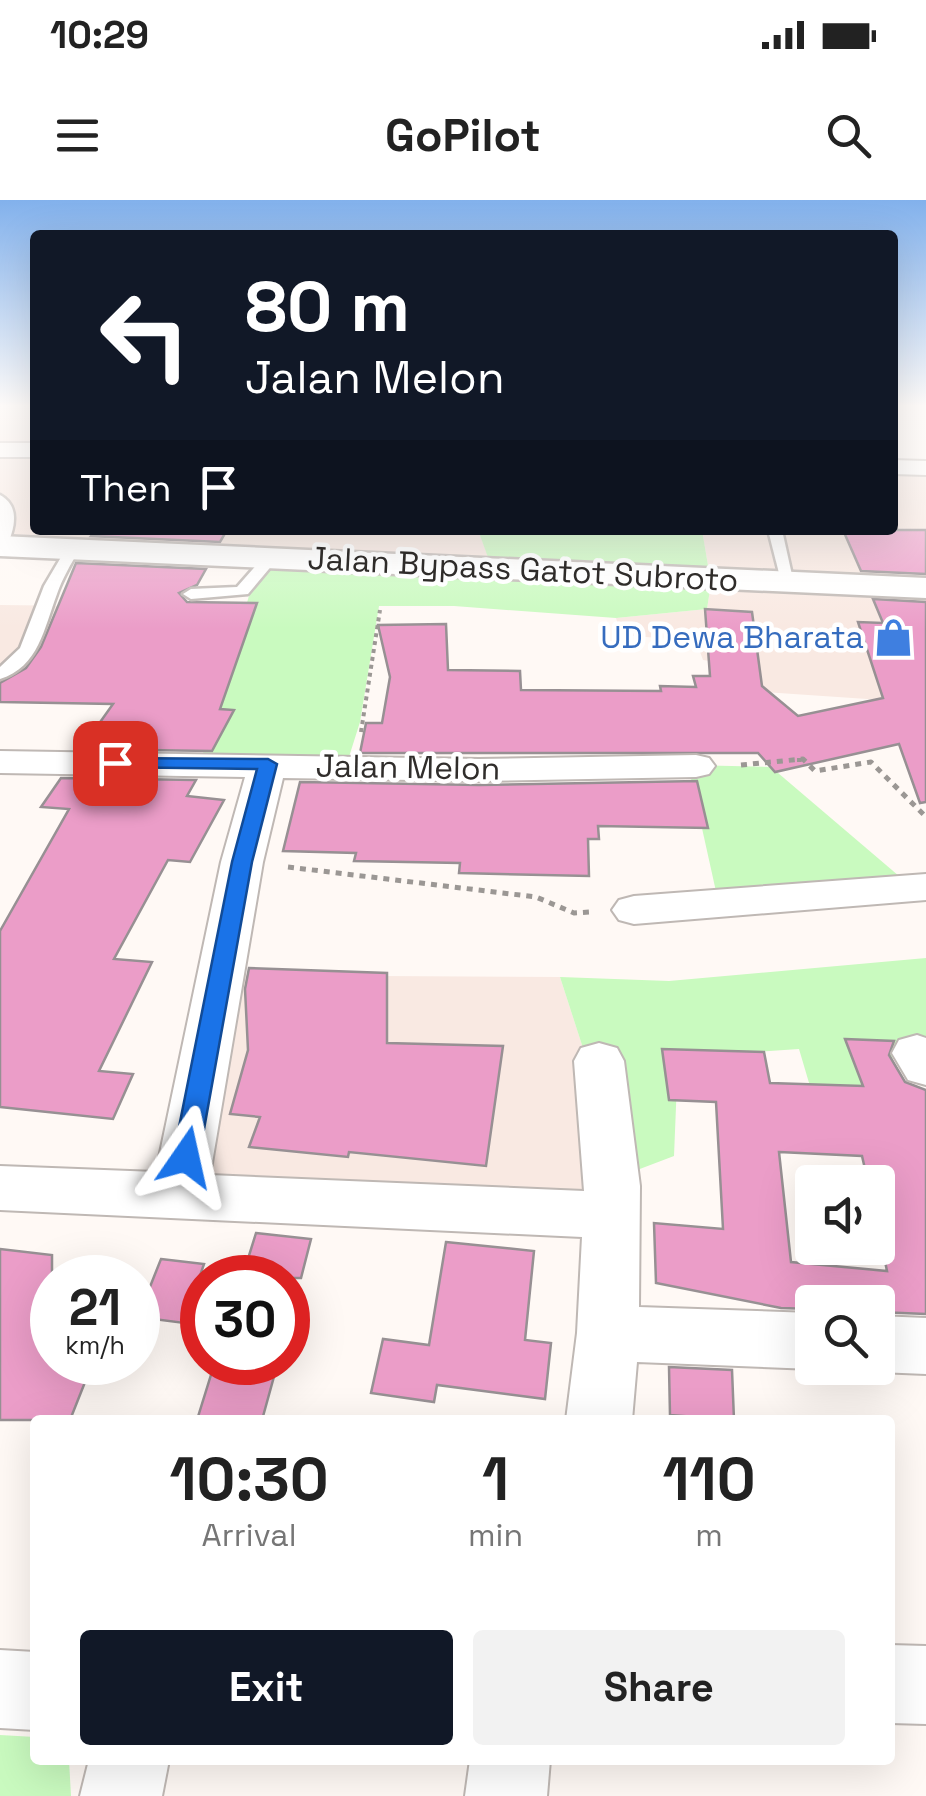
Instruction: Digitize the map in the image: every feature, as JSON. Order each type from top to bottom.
[{"type":"main road","name":"Jalan Bypass Gatot Subroto","points":[[0,546],[926,588]]},
{"type":"main road","points":[[0,558],[56,549]]},
{"type":"street","name":"Jalan Melon","points":[[0,762],[479,770],[696,766]]},
{"type":"street","points":[[179,1194],[242,862],[268,764]]},
{"type":"street","points":[[634,910],[926,888]]},
{"type":"street","points":[[599,1061],[612,1186],[608,1333],[600,1415]]},
{"type":"street","points":[[0,1188],[611,1215]]},
{"type":"street","points":[[608,1333],[795,1341]]},
{"type":"street","points":[[895,1345],[926,1346]]},
{"type":"street","points":[[895,1684],[926,1685]]},
{"type":"street","points":[[0,1690],[30,1691]]},
{"type":"street","points":[[121,1796],[129,1765]]},
{"type":"street","points":[[506,1796],[509,1765]]},
{"type":"lane","points":[[0,499],[10,514],[0,546]]},
{"type":"lane","points":[[777,535],[789,581]]},
{"type":"lane","points":[[0,674],[21,659],[44,620],[56,549]]},
{"type":"lane","points":[[191,594],[242,592],[272,558]]},
{"type":"path","points":[[354,765],[380,610]]},
{"type":"path","points":[[696,766],[802,760],[815,771],[871,762],[926,817]]},
{"type":"path","points":[[242,862],[536,897],[574,913],[634,910]]},
{"type":"shaded area","points":[[0,480],[30,480],[30,535],[480,535],[494,572],[0,557]]},
{"type":"shaded area","points":[[898,480],[926,480],[926,703],[764,692],[743,666],[703,660],[696,641],[621,635],[616,618],[707,609],[711,583],[703,535],[898,535]]},
{"type":"shaded area","points":[[0,605],[86,606],[0,696]]},
{"type":"shaded area","points":[[197,975],[560,977],[641,1227],[154,1202]]},
{"type":"green space","points":[[480,535],[703,535],[711,583],[707,609],[616,618],[454,606],[379,606],[360,722],[348,760],[199,767],[258,565],[493,571]]},
{"type":"green space","points":[[688,765],[771,767],[906,882],[717,896]]},
{"type":"green space","points":[[926,958],[926,1051],[892,1052],[896,1095],[812,1093],[799,1049],[678,1057],[674,1156],[624,1175],[560,977],[669,981]]},
{"type":"green space","points":[[0,1735],[30,1737],[30,1765],[69,1765],[71,1796],[0,1796]]},
{"type":"building","points":[[898,530],[926,530],[926,574],[861,571],[845,535],[898,535]]},
{"type":"building","points":[[92,535],[224,535],[220,542]]},
{"type":"building","points":[[76,563],[206,569],[197,585],[179,593],[187,602],[257,603],[220,709],[234,710],[212,751],[81,749],[113,704],[0,702],[0,683],[26,668],[41,647]]},
{"type":"building","points":[[873,599],[926,602],[926,802],[920,803],[899,744],[775,772],[758,753],[360,753],[366,723],[382,723],[390,677],[378,625],[446,624],[448,670],[520,671],[521,690],[661,691],[660,686],[696,687],[693,676],[710,676],[705,609],[752,612],[762,686],[798,716],[883,698],[858,622],[883,623]]},
{"type":"building","points":[[61,778],[196,780],[187,796],[224,800],[190,862],[168,860],[114,959],[152,962],[99,1071],[133,1074],[113,1119],[0,1107],[0,931],[69,809],[41,807]]},
{"type":"building","points":[[697,781],[708,828],[598,826],[599,839],[588,839],[589,876],[459,873],[460,863],[354,861],[356,853],[283,851],[300,782],[479,785]]},
{"type":"building","points":[[249,968],[387,973],[387,1043],[503,1046],[486,1166],[349,1152],[348,1157],[249,1147],[260,1117],[230,1114],[248,1050],[245,989]]},
{"type":"building","points":[[845,1039],[894,1041],[889,1055],[905,1082],[926,1090],[926,1314],[895,1313],[895,1285],[795,1285],[795,1308],[656,1283],[654,1223],[723,1229],[716,1102],[669,1100],[662,1049],[764,1052],[770,1083],[863,1086]]},
{"type":"building","points":[[256,1233],[311,1239],[307,1255],[249,1255]]},
{"type":"building","points":[[446,1242],[534,1251],[525,1340],[551,1343],[545,1399],[437,1385],[434,1402],[371,1393],[383,1339],[429,1345]]},
{"type":"building","points":[[0,1249],[52,1255],[30,1255],[30,1385],[84,1385],[72,1415],[30,1415],[30,1420],[0,1420]]},
{"type":"building","points":[[180,1261],[180,1322],[160,1320],[160,1262]]},
{"type":"building","points":[[669,1367],[732,1370],[734,1415],[670,1415]]},
{"type":"building","points":[[208,1385],[272,1385],[263,1415],[199,1415]]},
{"type":"place","name":"UD Dewa Bharata","points":[[894,637]]},
{"type":"route","points":[[115,763],[268,764],[242,862],[186,1157]]}]
